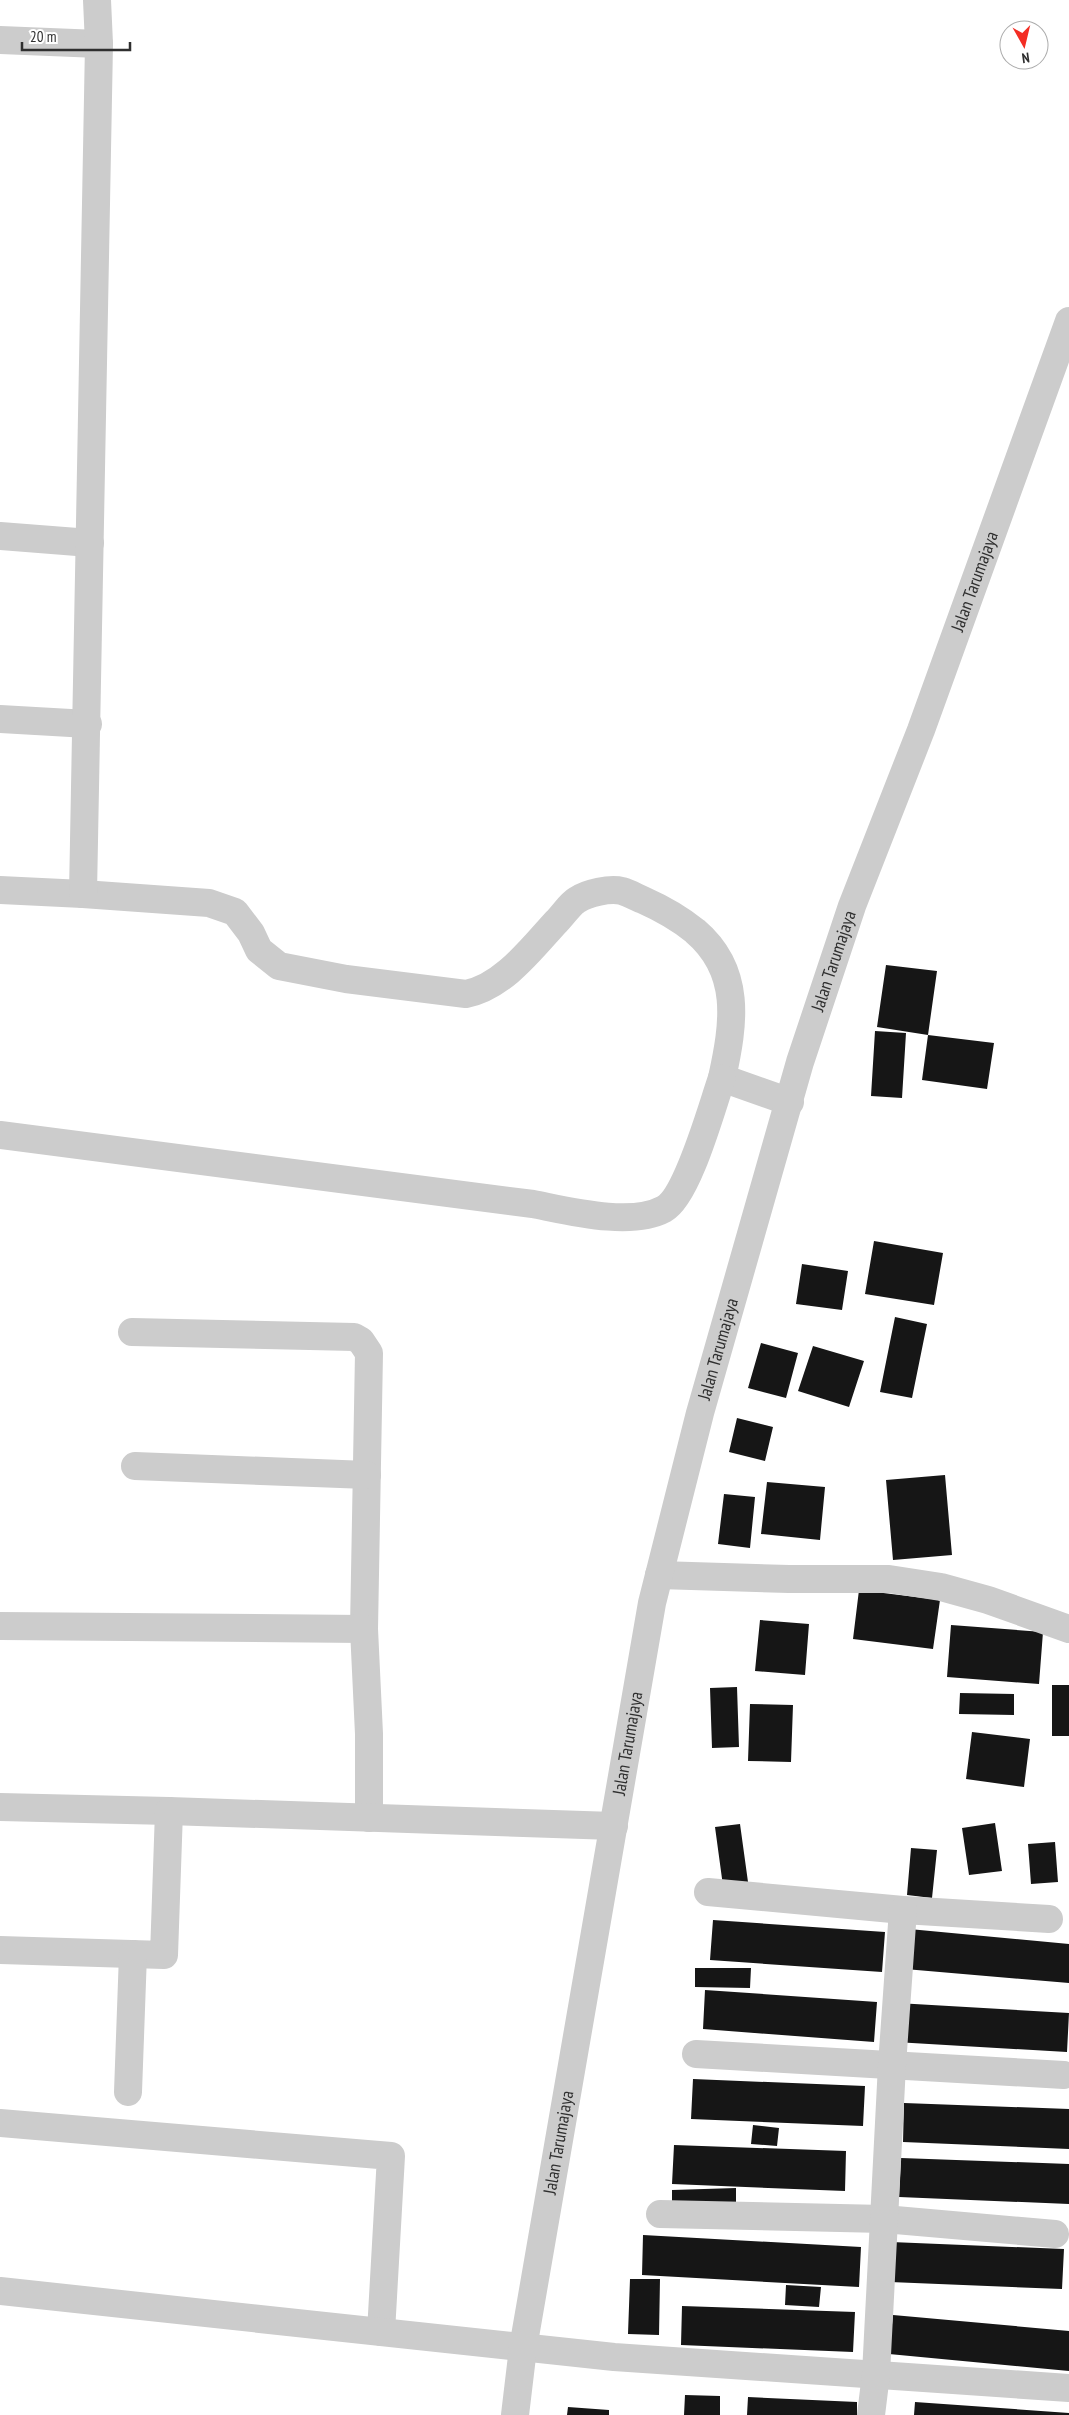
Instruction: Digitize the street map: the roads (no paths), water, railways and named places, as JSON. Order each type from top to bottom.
[{"type":"street","points":[[83,894],[88,724],[99,44],[97,0]]},
{"type":"street","points":[[0,40],[99,44]]},
{"type":"street","name":"Jalan Tarumajaya","points":[[515,2415],[523,2348],[652,1602],[702,1403],[800,1062],[852,906],[921,730],[1069,322]]},
{"type":"street","points":[[0,536],[90,543]]},
{"type":"street","points":[[0,719],[88,724]]},
{"type":"street","points":[[0,890],[209,903],[235,912],[251,933],[259,950],[279,966],[346,979],[466,994],[478,992],[511,968],[577,900],[595,893],[620,890],[682,920],[704,939],[722,962],[730,982],[730,1040],[722,1078],[690,1170],[676,1199],[664,1209],[635,1217],[598,1216],[533,1204],[0,1135]]},
{"type":"street","points":[[722,1078],[790,1102]]},
{"type":"street","points":[[132,1332],[354,1337],[361,1341],[369,1353],[364,1629],[369,1734],[369,1818]]},
{"type":"street","points":[[135,1466],[367,1475]]},
{"type":"street","points":[[658,1575],[789,1579],[889,1579],[941,1586],[988,1600],[1069,1629]]},
{"type":"street","points":[[0,1626],[364,1629]]},
{"type":"street","points":[[0,1807],[614,1826]]},
{"type":"street","points":[[0,1950],[164,1954],[169,1811]]},
{"type":"street","points":[[708,1892],[903,1910],[1048,1919]]},
{"type":"street","points":[[871,2415],[876,2374],[892,2065],[903,1910]]},
{"type":"street","points":[[128,2092],[133,1954]]},
{"type":"street","points":[[696,2054],[1064,2075]]},
{"type":"street","points":[[0,2124],[391,2156],[381,2332]]},
{"type":"street","points":[[660,2214],[884,2219],[1055,2234]]},
{"type":"street","points":[[0,2291],[523,2348],[623,2357],[1069,2388]]}]
